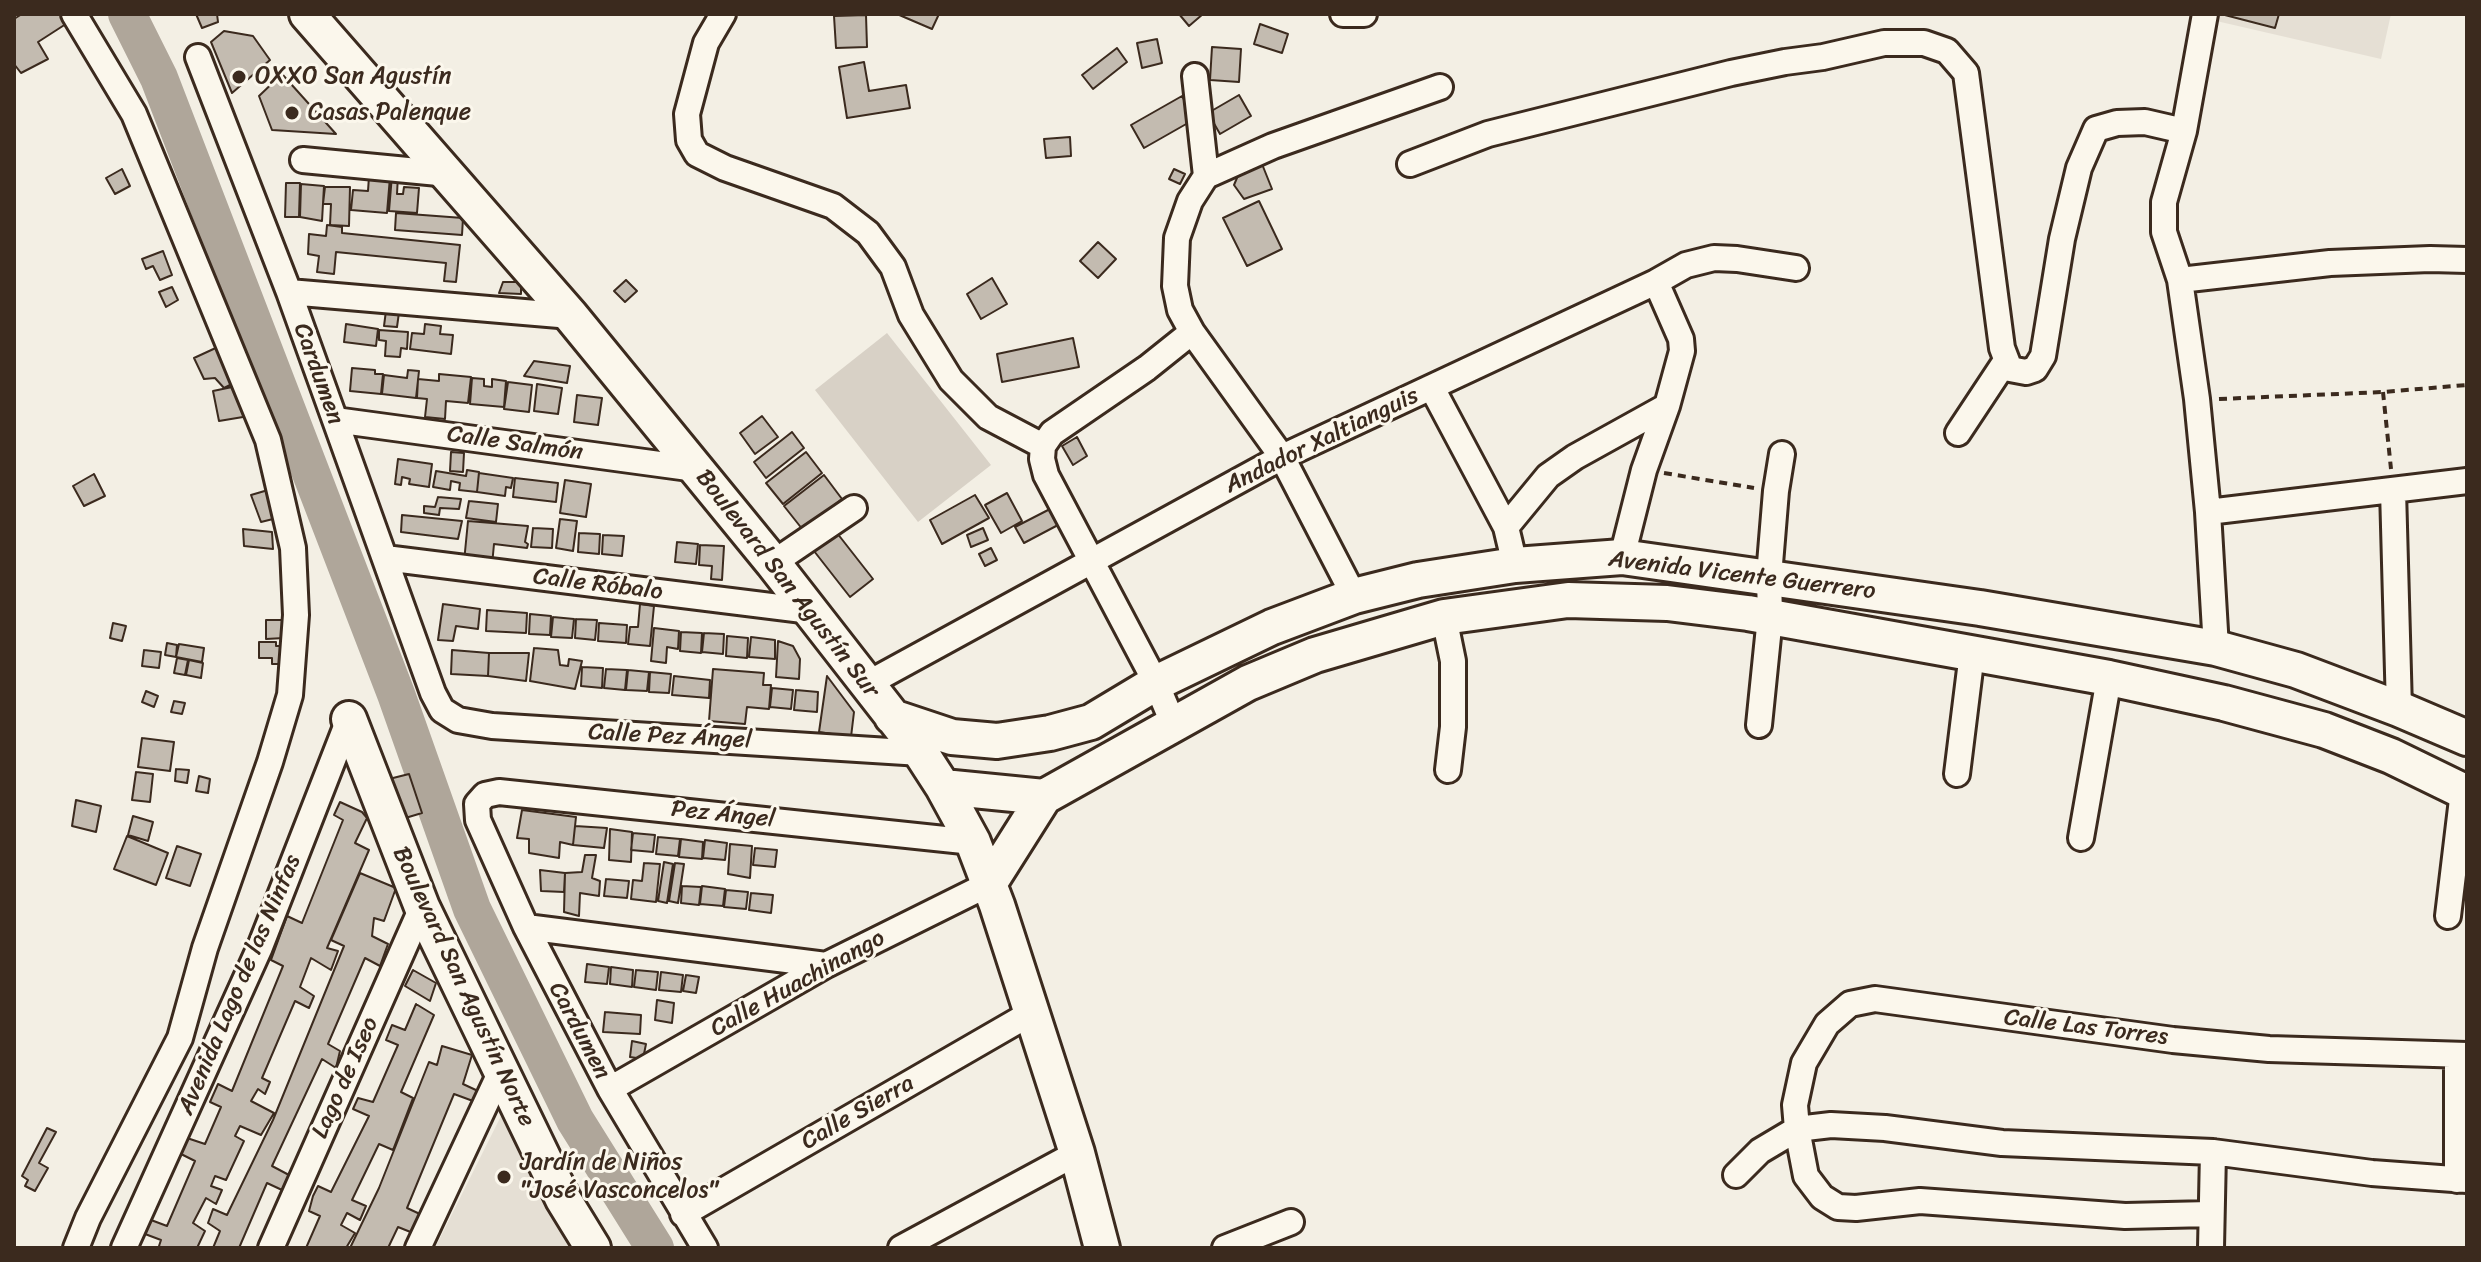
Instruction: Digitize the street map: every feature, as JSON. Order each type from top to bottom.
[{"type":"street","points":[[74,14],[134,114],[268,440],[293,548],[296,615],[290,695],[205,948],[180,1038],[88,1218],[76,1248]]},
{"type":"street","name":"Boulevard San Agustín Sur","points":[[307,14],[571,316],[811,611],[921,753],[943,787],[973,842],[989,884],[1077,1153],[1102,1248]]},
{"type":"street","points":[[723,14],[706,43],[687,114],[689,140],[697,154],[725,168],[833,206],[868,233],[893,267],[911,315],[951,380],[988,417],[1043,446]]},
{"type":"street","points":[[1343,14],[1364,14]]},
{"type":"street","points":[[2205,14],[2184,131],[2164,202],[2164,232],[2180,280],[2197,399],[2216,648]]},
{"type":"street","points":[[1410,164],[1488,134],[1731,73],[1884,43],[1924,43],[1947,51],[1966,73],[2005,362],[2010,369],[2026,372],[2035,369],[2043,356],[2062,239],[2079,168],[2096,129],[2117,123],[2145,122],[2184,131]]},
{"type":"street","name":"Cardumen","points":[[198,57],[289,292],[433,693]]},
{"type":"street","points":[[1195,76],[1206,176]]},
{"type":"street","points":[[1354,596],[1282,457],[1192,332],[1180,310],[1175,286],[1177,238],[1190,201],[1206,176],[1273,146],[1440,87]]},
{"type":"street","points":[[303,160],[449,174]]},
{"type":"street","name":"Andador Xaltianguis","points":[[867,684],[1282,457],[1656,282],[1686,265],[1714,258],[1796,268]]},
{"type":"street","points":[[2180,280],[2330,263],[2467,260]]},
{"type":"street","points":[[1622,557],[1644,470],[1667,406],[1682,351],[1681,339],[1656,282]]},
{"type":"street","points":[[289,292],[571,316]]},
{"type":"street","points":[[1173,723],[1156,683],[1046,475],[1042,459],[1043,446],[1052,433],[1147,368],[1192,332]]},
{"type":"street","points":[[1958,433],[2005,362]]},
{"type":"street","points":[[1432,388],[1506,527],[1515,565]]},
{"type":"street","points":[[1506,527],[1548,476],[1575,457],[1667,406]]},
{"type":"street","name":"Calle Salmón","points":[[335,420],[696,469]]},
{"type":"street","points":[[1759,725],[1770,617],[1769,576],[1776,491],[1782,454]]},
{"type":"street","points":[[2208,512],[2467,481]]},
{"type":"street","points":[[2393,490],[2399,709]]},
{"type":"street","points":[[773,563],[854,508]]},
{"type":"street","name":"Avenida Vicente Guerrero","points":[[892,717],[952,737],[997,741],[1050,733],[1091,722],[1156,683],[1272,627],[1354,596],[1418,580],[1515,565],[1622,557],[1980,608],[2216,648],[2296,670],[2467,738]]},
{"type":"street","name":"Calle Róbalo","points":[[385,558],[811,611]]},
{"type":"street","name":"Avenida Vicente Guerrero","points":[[989,884],[1044,797],[1248,683],[1315,655],[1444,617],[1568,600],[1667,603],[1770,617],[2109,678],[2224,703],[2324,730],[2391,756],[2465,792]]},
{"type":"street","points":[[1444,617],[1453,661],[1453,727],[1448,770]]},
{"type":"street","points":[[1957,774],[1972,653]]},
{"type":"street","points":[[2081,838],[2109,678]]},
{"type":"street","name":"Calle Pez Ángel","points":[[433,693],[442,710],[458,720],[492,726],[921,753]]},
{"type":"street","name":"Boulevard San Agustín Norte","points":[[349,719],[422,907],[563,1199],[593,1248]]},
{"type":"street","name":"Avenida Lago de las Ninfas","points":[[124,1248],[260,947],[349,719]]},
{"type":"street","points":[[943,787],[1044,797]]},
{"type":"street","name":"Pez Ángel","points":[[477,804],[485,795],[499,792],[973,842]]},
{"type":"street","points":[[2448,916],[2465,792]]},
{"type":"street","name":"Cardumen","points":[[477,804],[478,820],[526,927],[610,1089],[705,1248]]},
{"type":"street","name":"Calle Huachinango","points":[[610,1089],[826,965],[989,884]]},
{"type":"street","name":"Lago de Iseo","points":[[271,1248],[422,907]]},
{"type":"street","points":[[526,927],[826,965]]},
{"type":"street","name":"Calle Las Torres","points":[[2210,1214],[2125,1216],[1920,1201],[1838,1207],[1822,1197],[1806,1176],[1795,1105],[1804,1063],[1827,1024],[1850,1004],[1875,999],[2253,1048],[2462,1055]]},
{"type":"street","name":"Calle Sierra","points":[[683,1214],[1033,1012]]},
{"type":"street","points":[[1736,1175],[1760,1151],[1797,1129],[1831,1125],[1885,1128],[2002,1143],[2213,1152],[2372,1173],[2462,1180],[2462,1055]]},
{"type":"street","points":[[418,1248],[500,1073]]},
{"type":"street","points":[[2211,1248],[2213,1152]]},
{"type":"street","points":[[901,1248],[1077,1153]]},
{"type":"street","points":[[1225,1248],[1291,1222]]},
{"type":"path","points":[[2197,399],[2383,392],[2467,385]]},
{"type":"path","points":[[2383,392],[2393,490]]},
{"type":"path","points":[[1644,470],[1776,491]]},
{"type":"shaded area","points":[[2186,14],[2391,14],[2381,59]]},
{"type":"shaded area","points":[[887,333],[991,465],[918,522],[815,390]]},
{"type":"shaded area","name":"Jardín de Niños \"José Vasconcelos\"","points":[[502,1114],[574,1241],[579,1248],[435,1248]]},
{"type":"building","points":[[22,14],[63,14],[69,22],[38,42],[48,59],[21,73],[14,64],[14,19]]},
{"type":"building","points":[[196,14],[217,14],[218,22],[202,28]]},
{"type":"building","points":[[897,14],[939,14],[932,29]]},
{"type":"building","points":[[1179,14],[1203,14],[1189,26]]},
{"type":"building","points":[[2221,14],[2279,14],[2275,28]]},
{"type":"building","points":[[866,15],[867,47],[836,48],[834,16]]},
{"type":"building","points":[[1260,24],[1288,34],[1282,53],[1254,44]]},
{"type":"building","name":"OXXO San Agustín","points":[[224,31],[253,36],[270,60],[232,93],[211,42]]},
{"type":"building","points":[[1157,39],[1162,63],[1142,68],[1137,43]]},
{"type":"building","points":[[1212,47],[1241,49],[1239,82],[1210,80]]},
{"type":"building","points":[[1117,48],[1127,62],[1093,89],[1082,75]]},
{"type":"building","points":[[864,62],[869,91],[906,85],[910,108],[847,118],[839,67]]},
{"type":"building","name":"Casas Palenque","points":[[282,74],[336,134],[272,130],[259,96]]},
{"type":"building","points":[[1239,95],[1251,116],[1220,134],[1208,113]]},
{"type":"building","points":[[1182,96],[1195,119],[1144,148],[1131,125]]},
{"type":"building","points":[[1070,137],[1071,156],[1046,158],[1044,139]]},
{"type":"building","points":[[1260,159],[1272,189],[1244,199],[1234,185],[1242,166]]},
{"type":"building","points":[[122,169],[130,186],[115,194],[106,178]]},
{"type":"building","points":[[1174,169],[1185,174],[1180,184],[1169,179]]},
{"type":"building","points":[[392,175],[398,175],[397,194],[403,194],[404,187],[419,188],[417,213],[389,211]]},
{"type":"building","points":[[369,176],[390,177],[387,213],[351,210],[353,190],[368,191]]},
{"type":"building","points":[[286,183],[300,183],[299,217],[285,217]]},
{"type":"building","points":[[301,184],[324,186],[322,221],[300,217]]},
{"type":"building","points":[[325,187],[350,187],[349,226],[330,225],[331,204],[323,204]]},
{"type":"building","points":[[1259,201],[1282,249],[1247,266],[1223,218]]},
{"type":"building","points":[[396,213],[463,218],[462,235],[395,230]]},
{"type":"building","points":[[327,225],[342,227],[342,233],[460,245],[456,282],[444,281],[446,263],[336,252],[334,274],[317,272],[319,256],[308,254],[309,234],[326,236]]},
{"type":"building","points":[[1098,242],[1116,259],[1098,278],[1080,261]]},
{"type":"building","points":[[163,251],[172,275],[160,280],[153,266],[146,269],[142,259]]},
{"type":"building","points":[[992,278],[1007,304],[981,319],[967,294]]},
{"type":"building","points":[[626,280],[637,291],[625,302],[614,291]]},
{"type":"building","points":[[503,282],[521,282],[521,294],[499,293]]},
{"type":"building","points":[[172,287],[178,300],[166,307],[159,292]]},
{"type":"building","points":[[387,303],[400,305],[397,327],[384,326]]},
{"type":"building","points":[[346,324],[378,329],[376,346],[344,342]]},
{"type":"building","points":[[425,324],[441,326],[440,334],[453,335],[451,354],[410,349],[412,333],[424,334]]},
{"type":"building","points":[[379,330],[408,332],[407,349],[401,348],[400,357],[385,356],[386,341],[379,340]]},
{"type":"building","points":[[1073,338],[1079,367],[1002,382],[997,354]]},
{"type":"building","points":[[220,346],[236,382],[224,388],[215,378],[204,379],[194,358]]},
{"type":"building","points":[[534,361],[570,366],[567,383],[524,376]]},
{"type":"building","points":[[352,368],[375,370],[375,374],[383,374],[381,394],[350,391]]},
{"type":"building","points":[[408,370],[419,371],[416,398],[382,394],[384,375],[407,378]]},
{"type":"building","points":[[439,374],[471,377],[468,403],[446,401],[445,419],[425,417],[427,399],[417,398],[418,379],[439,381]]},
{"type":"building","points":[[472,378],[484,379],[484,386],[492,387],[492,379],[506,381],[504,407],[470,404]]},
{"type":"building","points":[[508,382],[532,385],[529,412],[504,409]]},
{"type":"building","points":[[537,384],[562,388],[558,414],[534,411]]},
{"type":"building","points":[[237,386],[249,416],[219,421],[213,391]]},
{"type":"building","points":[[577,395],[602,398],[598,425],[574,422]]},
{"type":"building","points":[[762,416],[778,437],[755,454],[740,433]]},
{"type":"building","points":[[792,432],[804,448],[766,478],[754,462]]},
{"type":"building","points":[[1077,437],[1087,456],[1073,465],[1062,446]]},
{"type":"building","points":[[451,452],[464,453],[463,472],[450,471]]},
{"type":"building","points":[[806,452],[822,473],[783,504],[766,483]]},
{"type":"building","points":[[398,459],[432,464],[429,487],[409,484],[410,479],[402,477],[401,485],[395,484]]},
{"type":"building","points":[[467,470],[479,472],[477,492],[459,490],[460,483],[451,481],[450,490],[433,487],[436,471],[466,476]]},
{"type":"building","points":[[479,473],[513,478],[511,488],[506,487],[505,496],[477,492]]},
{"type":"building","points":[[94,474],[105,496],[84,506],[73,486]]},
{"type":"building","points":[[824,475],[842,499],[803,530],[784,506]]},
{"type":"building","points":[[515,478],[558,483],[556,502],[513,497]]},
{"type":"building","points":[[565,480],[591,484],[586,517],[560,513]]},
{"type":"building","points":[[268,490],[277,518],[261,522],[251,495]]},
{"type":"building","points":[[1007,493],[1022,521],[1001,533],[985,505]]},
{"type":"building","points":[[975,495],[989,518],[942,544],[930,520]]},
{"type":"building","points":[[438,497],[461,499],[459,509],[440,508],[439,515],[424,513],[424,506],[435,507]]},
{"type":"building","points":[[469,501],[498,504],[496,522],[466,518]]},
{"type":"building","points":[[1050,509],[1058,525],[1024,543],[1015,527]]},
{"type":"building","points":[[402,515],[462,521],[458,539],[401,532]]},
{"type":"building","points":[[560,519],[577,521],[573,551],[556,548]]},
{"type":"building","points":[[468,521],[528,526],[527,548],[494,544],[492,565],[464,562]]},
{"type":"building","points":[[533,528],[553,529],[552,548],[531,547]]},
{"type":"building","points":[[983,528],[988,540],[971,547],[967,535]]},
{"type":"building","points":[[243,529],[272,532],[273,549],[244,546]]},
{"type":"building","points":[[579,533],[600,534],[599,554],[578,552]]},
{"type":"building","points":[[837,533],[873,579],[850,597],[814,551]]},
{"type":"building","points":[[603,535],[624,536],[622,556],[602,554]]},
{"type":"building","points":[[677,542],[698,544],[696,564],[675,562]]},
{"type":"building","points":[[700,545],[724,546],[722,580],[711,579],[712,566],[699,565]]},
{"type":"building","points":[[991,548],[997,560],[985,566],[979,554]]},
{"type":"building","points":[[443,604],[480,609],[478,629],[456,626],[453,641],[438,640]]},
{"type":"building","points":[[640,604],[654,606],[650,646],[628,644],[630,627],[638,627]]},
{"type":"building","points":[[487,610],[527,613],[526,633],[486,631]]},
{"type":"building","points":[[530,614],[551,616],[550,635],[529,634]]},
{"type":"building","points":[[553,617],[574,619],[572,638],[551,637]]},
{"type":"building","points":[[576,619],[597,620],[595,640],[575,638]]},
{"type":"building","points":[[266,620],[284,620],[284,638],[266,639]]},
{"type":"building","points":[[113,623],[126,626],[122,641],[110,638]]},
{"type":"building","points":[[599,623],[627,625],[626,643],[598,641]]},
{"type":"building","points":[[654,628],[679,631],[678,649],[667,647],[666,663],[651,661]]},
{"type":"building","points":[[681,632],[702,633],[701,653],[680,651]]},
{"type":"building","points":[[704,633],[724,634],[723,654],[702,652]]},
{"type":"building","points":[[727,636],[748,638],[747,658],[726,656]]},
{"type":"building","points":[[751,637],[775,640],[775,659],[749,657]]},
{"type":"building","points":[[778,641],[793,646],[800,659],[799,679],[776,677]]},
{"type":"building","points":[[259,642],[276,642],[276,646],[284,646],[284,664],[272,664],[272,658],[259,658]]},
{"type":"building","points":[[167,643],[177,645],[176,657],[165,655]]},
{"type":"building","points":[[179,644],[204,648],[202,662],[176,657]]},
{"type":"building","points":[[534,648],[558,650],[560,665],[568,666],[569,659],[582,661],[575,689],[530,681]]},
{"type":"building","points":[[144,650],[161,652],[159,668],[142,666]]},
{"type":"building","points":[[452,650],[489,653],[488,676],[451,674]]},
{"type":"building","points":[[489,653],[529,653],[526,681],[488,676]]},
{"type":"building","points":[[177,658],[188,660],[185,675],[174,673]]},
{"type":"building","points":[[189,660],[203,663],[201,678],[186,675]]},
{"type":"building","points":[[582,667],[603,668],[602,688],[581,686]]},
{"type":"building","points":[[606,669],[627,670],[625,690],[604,688]]},
{"type":"building","points":[[713,669],[764,673],[763,685],[771,685],[769,709],[747,707],[745,724],[709,721]]},
{"type":"building","points":[[628,670],[649,672],[647,691],[626,690]]},
{"type":"building","points":[[650,672],[671,674],[669,693],[649,692]]},
{"type":"building","points":[[674,676],[710,680],[709,698],[672,695]]},
{"type":"building","points":[[827,676],[854,712],[851,737],[819,732]]},
{"type":"building","points":[[772,688],[793,690],[791,709],[770,707]]},
{"type":"building","points":[[796,690],[818,692],[817,712],[794,710]]},
{"type":"building","points":[[146,691],[158,696],[154,707],[142,702]]},
{"type":"building","points":[[174,701],[185,703],[182,714],[171,712]]},
{"type":"building","points":[[142,738],[174,742],[170,771],[138,767]]},
{"type":"building","points":[[176,769],[189,770],[187,783],[175,781]]},
{"type":"building","points":[[136,772],[153,774],[150,802],[132,800]]},
{"type":"building","points":[[409,774],[422,813],[402,819],[389,779]]},
{"type":"building","points":[[199,776],[210,779],[208,793],[196,791]]},
{"type":"building","points":[[76,800],[101,806],[96,832],[72,826]]},
{"type":"building","points":[[340,802],[362,812],[367,818],[355,843],[369,850],[327,948],[338,951],[331,970],[311,958],[300,987],[314,996],[309,1008],[295,1001],[262,1078],[270,1082],[265,1094],[258,1089],[251,1101],[274,1113],[261,1135],[240,1126],[235,1136],[244,1141],[226,1180],[215,1176],[211,1186],[222,1190],[216,1204],[206,1198],[193,1223],[205,1231],[197,1248],[162,1248],[159,1246],[161,1240],[145,1234],[151,1220],[167,1226],[195,1161],[181,1154],[187,1138],[205,1144],[221,1107],[210,1102],[218,1084],[232,1091],[283,966],[271,960],[287,916],[302,923],[343,820],[334,815]]},
{"type":"building","points":[[522,810],[576,817],[573,845],[560,842],[559,858],[529,853],[529,839],[517,838]]},
{"type":"building","points":[[133,816],[153,822],[148,841],[128,835]]},
{"type":"building","points":[[575,826],[607,828],[604,848],[573,845]]},
{"type":"building","points":[[610,829],[632,832],[631,862],[609,860]]},
{"type":"building","points":[[633,833],[655,835],[653,852],[631,850]]},
{"type":"building","points":[[127,836],[168,853],[156,885],[114,869]]},
{"type":"building","points":[[658,837],[680,839],[678,856],[656,854]]},
{"type":"building","points":[[681,839],[703,842],[702,859],[679,857]]},
{"type":"building","points":[[705,840],[727,843],[725,860],[703,858]]},
{"type":"building","points":[[730,844],[752,846],[750,878],[728,874]]},
{"type":"building","points":[[177,846],[201,854],[190,886],[166,878]]},
{"type":"building","points":[[755,848],[777,850],[775,867],[753,865]]},
{"type":"building","points":[[585,855],[596,855],[592,878],[600,881],[599,896],[580,893],[579,916],[564,912],[565,873],[582,872]]},
{"type":"building","points":[[664,862],[673,864],[667,903],[658,901]]},
{"type":"building","points":[[644,863],[660,864],[656,902],[631,899],[633,880],[642,881]]},
{"type":"building","points":[[675,863],[684,864],[678,903],[669,901]]},
{"type":"building","points":[[540,870],[565,873],[564,892],[541,891]]},
{"type":"building","points":[[360,873],[396,888],[384,921],[374,918],[372,936],[388,944],[380,966],[365,958],[328,1044],[340,1051],[336,1068],[322,1059],[272,1166],[289,1175],[282,1190],[267,1183],[239,1248],[213,1248],[220,1231],[208,1223],[213,1209],[227,1215],[273,1120],[344,946],[331,940]]},
{"type":"building","points":[[606,879],[629,881],[627,898],[604,896]]},
{"type":"building","points":[[682,886],[701,887],[699,905],[681,903]]},
{"type":"building","points":[[702,886],[725,889],[723,906],[700,904]]},
{"type":"building","points":[[726,890],[748,892],[746,909],[724,907]]},
{"type":"building","points":[[751,893],[773,895],[771,913],[749,910]]},
{"type":"building","points":[[587,964],[609,967],[607,984],[585,982]]},
{"type":"building","points":[[611,967],[633,970],[632,987],[610,984]]},
{"type":"building","points":[[413,970],[436,983],[430,1001],[405,986]]},
{"type":"building","points":[[636,970],[658,972],[656,990],[634,987]]},
{"type":"building","points":[[661,972],[683,975],[681,992],[659,990]]},
{"type":"building","points":[[686,975],[699,977],[696,993],[683,991]]},
{"type":"building","points":[[657,1000],[674,1003],[672,1023],[655,1020]]},
{"type":"building","points":[[416,1004],[434,1015],[401,1092],[413,1098],[393,1150],[379,1144],[352,1200],[366,1206],[360,1220],[347,1213],[341,1225],[355,1233],[346,1248],[306,1248],[320,1216],[309,1211],[313,1196],[318,1186],[331,1192],[369,1116],[353,1109],[358,1098],[373,1102],[398,1045],[386,1040],[392,1025],[405,1030]]},
{"type":"building","points":[[605,1012],[641,1015],[640,1034],[603,1032]]},
{"type":"building","points":[[632,1041],[646,1044],[643,1059],[630,1057]]},
{"type":"building","points":[[442,1046],[472,1055],[463,1084],[478,1091],[473,1101],[454,1094],[407,1208],[422,1215],[413,1233],[398,1227],[388,1248],[350,1248],[379,1188],[429,1062],[437,1065]]},
{"type":"building","points":[[47,1128],[56,1132],[39,1163],[48,1168],[35,1191],[25,1186],[28,1180],[22,1176]]},
{"type":"waterway","points":[[127,14],[159,78],[396,694],[472,909],[575,1120],[655,1248]]},
{"type":"place","name":"OXXO San Agustín","points":[[239,77]]},
{"type":"place","name":"Casas Palenque","points":[[292,113]]},
{"type":"place","name":"Jardín de Niños \"José Vasconcelos\"","points":[[504,1177]]}]
